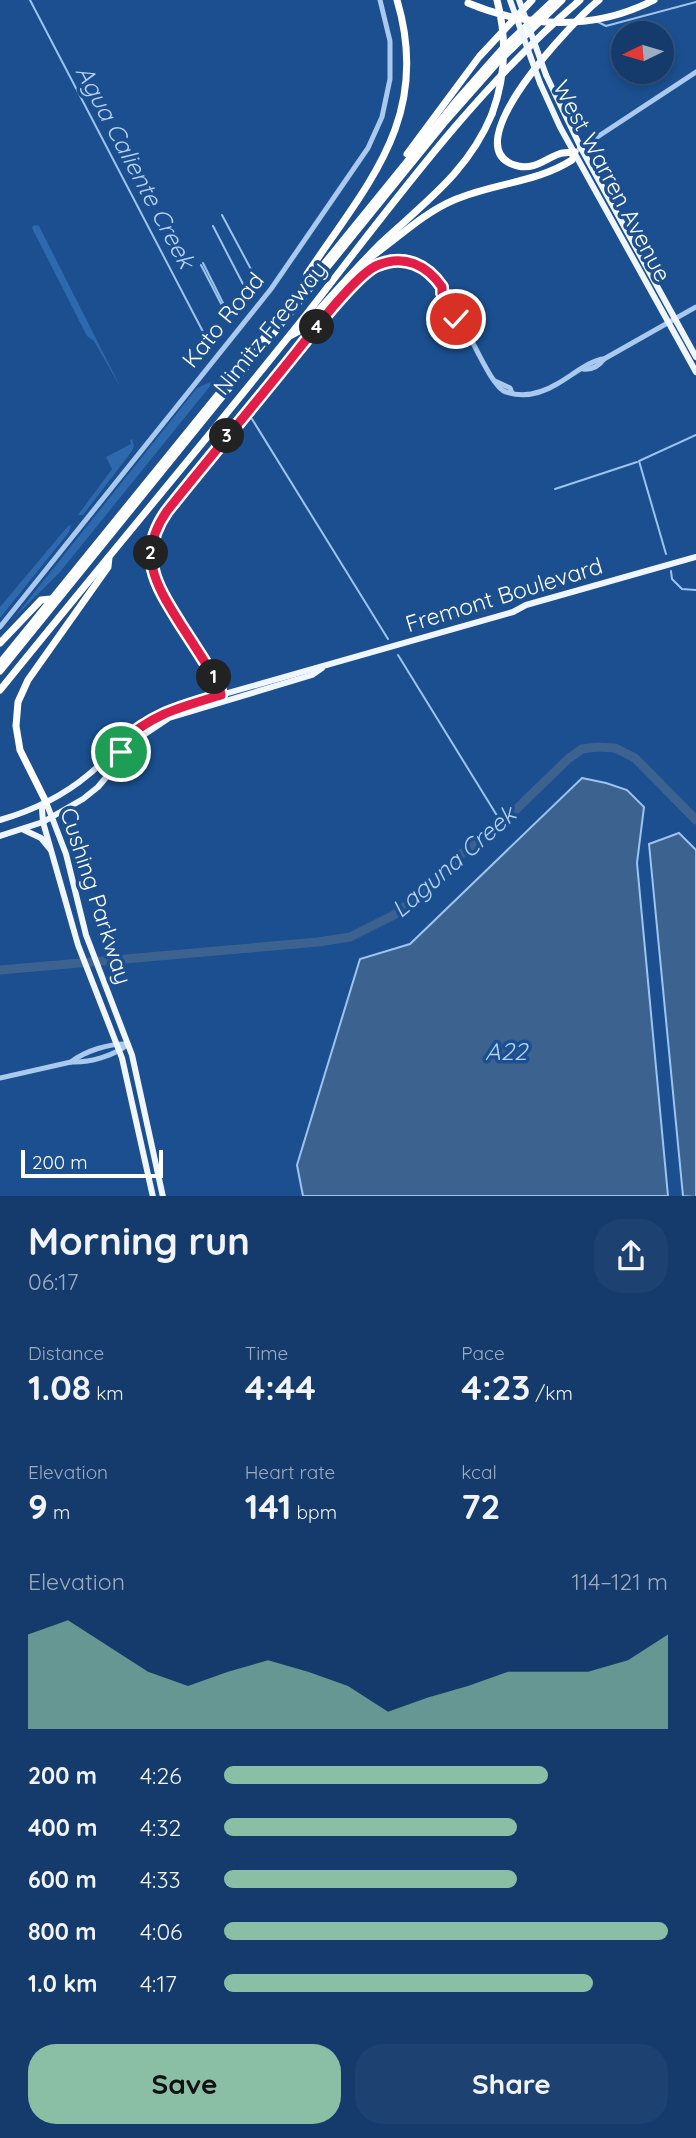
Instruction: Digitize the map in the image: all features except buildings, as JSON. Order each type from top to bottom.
[{"type":"highway","points":[[303,289],[307,274],[385,156],[398,124],[405,89],[407,59],[405,33],[397,0]]},
{"type":"highway","points":[[287,337],[301,330],[350,275],[459,171],[481,139],[499,91],[504,58],[497,0]]},
{"type":"highway","points":[[400,169],[408,153],[474,64],[532,0]]},
{"type":"highway","name":"Nimitz Freeway","points":[[0,663],[400,169],[488,64],[554,0]]},
{"type":"highway","points":[[0,671],[444,124],[497,63],[562,0]]},
{"type":"highway","name":"Nimitz Freeway","points":[[0,690],[477,101],[532,42],[580,0]]},
{"type":"highway","points":[[578,150],[561,153],[532,166],[518,166],[502,154],[498,133],[513,101],[544,57],[599,0]]},
{"type":"highway","points":[[465,1],[505,16],[559,23],[613,16],[654,0]]},
{"type":"highway","points":[[364,262],[452,201],[472,193],[543,176],[572,160],[578,150]]},
{"type":"highway","points":[[46,802],[20,750],[16,726],[18,702],[28,680],[108,567],[110,555]]},
{"type":"highway","points":[[0,643],[41,600],[51,599]]},
{"type":"main road","name":"West Warren Avenue","points":[[510,0],[553,113],[578,150],[696,357]]},
{"type":"main road","name":"West Warren Avenue","points":[[519,0],[546,75],[578,150],[696,372]]},
{"type":"main road","name":"Fremont Boulevard","points":[[0,836],[24,830],[53,817],[91,793],[134,743],[169,718],[311,669],[322,668],[696,557]]},
{"type":"main road","name":"Fremont Boulevard","points":[[0,820],[46,802],[87,776],[141,726],[174,708],[222,698]]},
{"type":"main road","points":[[134,743],[141,726]]},
{"type":"main road","points":[[114,765],[121,752],[120,743]]},
{"type":"main road","name":"Cushing Parkway","points":[[46,802],[70,869],[92,950],[128,1044],[163,1196]]},
{"type":"main road","name":"Cushing Parkway","points":[[46,802],[42,809],[43,821],[80,951],[120,1051],[153,1196]]},
{"type":"main road","points":[[24,830],[45,842],[55,859]]},
{"type":"street","name":"Kato Road","points":[[0,627],[277,281],[368,148],[382,117],[390,79],[390,41],[380,0]]},
{"type":"street","points":[[578,150],[696,72]]},
{"type":"street","points":[[222,698],[219,685],[163,596],[153,573],[151,546],[161,520],[320,324],[368,271],[387,262],[410,261],[430,272],[448,291],[462,316],[462,324],[495,381],[510,388],[512,393],[541,391],[696,307]]},
{"type":"street","points":[[71,1062],[79,1056],[117,1043],[128,1044]]},
{"type":"street","points":[[0,1078],[71,1062],[82,1063],[120,1051],[128,1044]]},
{"type":"shaded area","points":[[35,225],[39,226],[121,388],[94,341],[87,336],[33,230]]},
{"type":"shaded area","points":[[215,380],[60,572],[13,619],[197,388]]},
{"type":"shaded area","points":[[132,439],[132,451],[83,515],[78,515],[112,469],[106,457],[131,444]]},
{"type":"shaded area","points":[[71,525],[69,532],[0,618],[0,607]]},
{"type":"water","name":"A22","points":[[582,778],[627,790],[644,807],[637,863],[668,1196],[303,1196],[297,1165],[360,959],[410,944]]},
{"type":"water","points":[[679,833],[696,850],[696,1196],[683,1196],[649,844]]},
{"type":"waterway","name":"Agua Caliente Creek","points":[[30,0],[212,349]]},
{"type":"waterway","points":[[596,21],[606,26],[696,2]]},
{"type":"waterway","points":[[222,215],[253,273],[259,278]]},
{"type":"waterway","points":[[213,226],[244,286],[250,291]]},
{"type":"waterway","points":[[203,263],[230,317]]},
{"type":"waterway","points":[[201,265],[229,319]]},
{"type":"waterway","name":"Agua Caliente Creek","points":[[252,419],[388,639]]},
{"type":"waterway","points":[[666,554],[639,461],[696,435]]},
{"type":"waterway","points":[[555,489],[637,462]]},
{"type":"waterway","points":[[671,571],[672,579],[682,589],[696,590]]},
{"type":"waterway","name":"Agua Caliente Creek","points":[[398,655],[503,822]]},
{"type":"waterway","name":"Laguna Creek","points":[[0,970],[350,937],[394,915],[426,890],[461,854],[503,822],[568,759],[582,749],[615,748],[635,758],[696,820]]},
{"type":"route","points":[[121,752],[120,743],[148,721],[174,708],[221,695],[219,685],[163,596],[153,573],[150,555],[153,537],[167,511],[320,324],[373,267],[402,260],[424,268],[442,287],[442,293],[456,319]]}]
